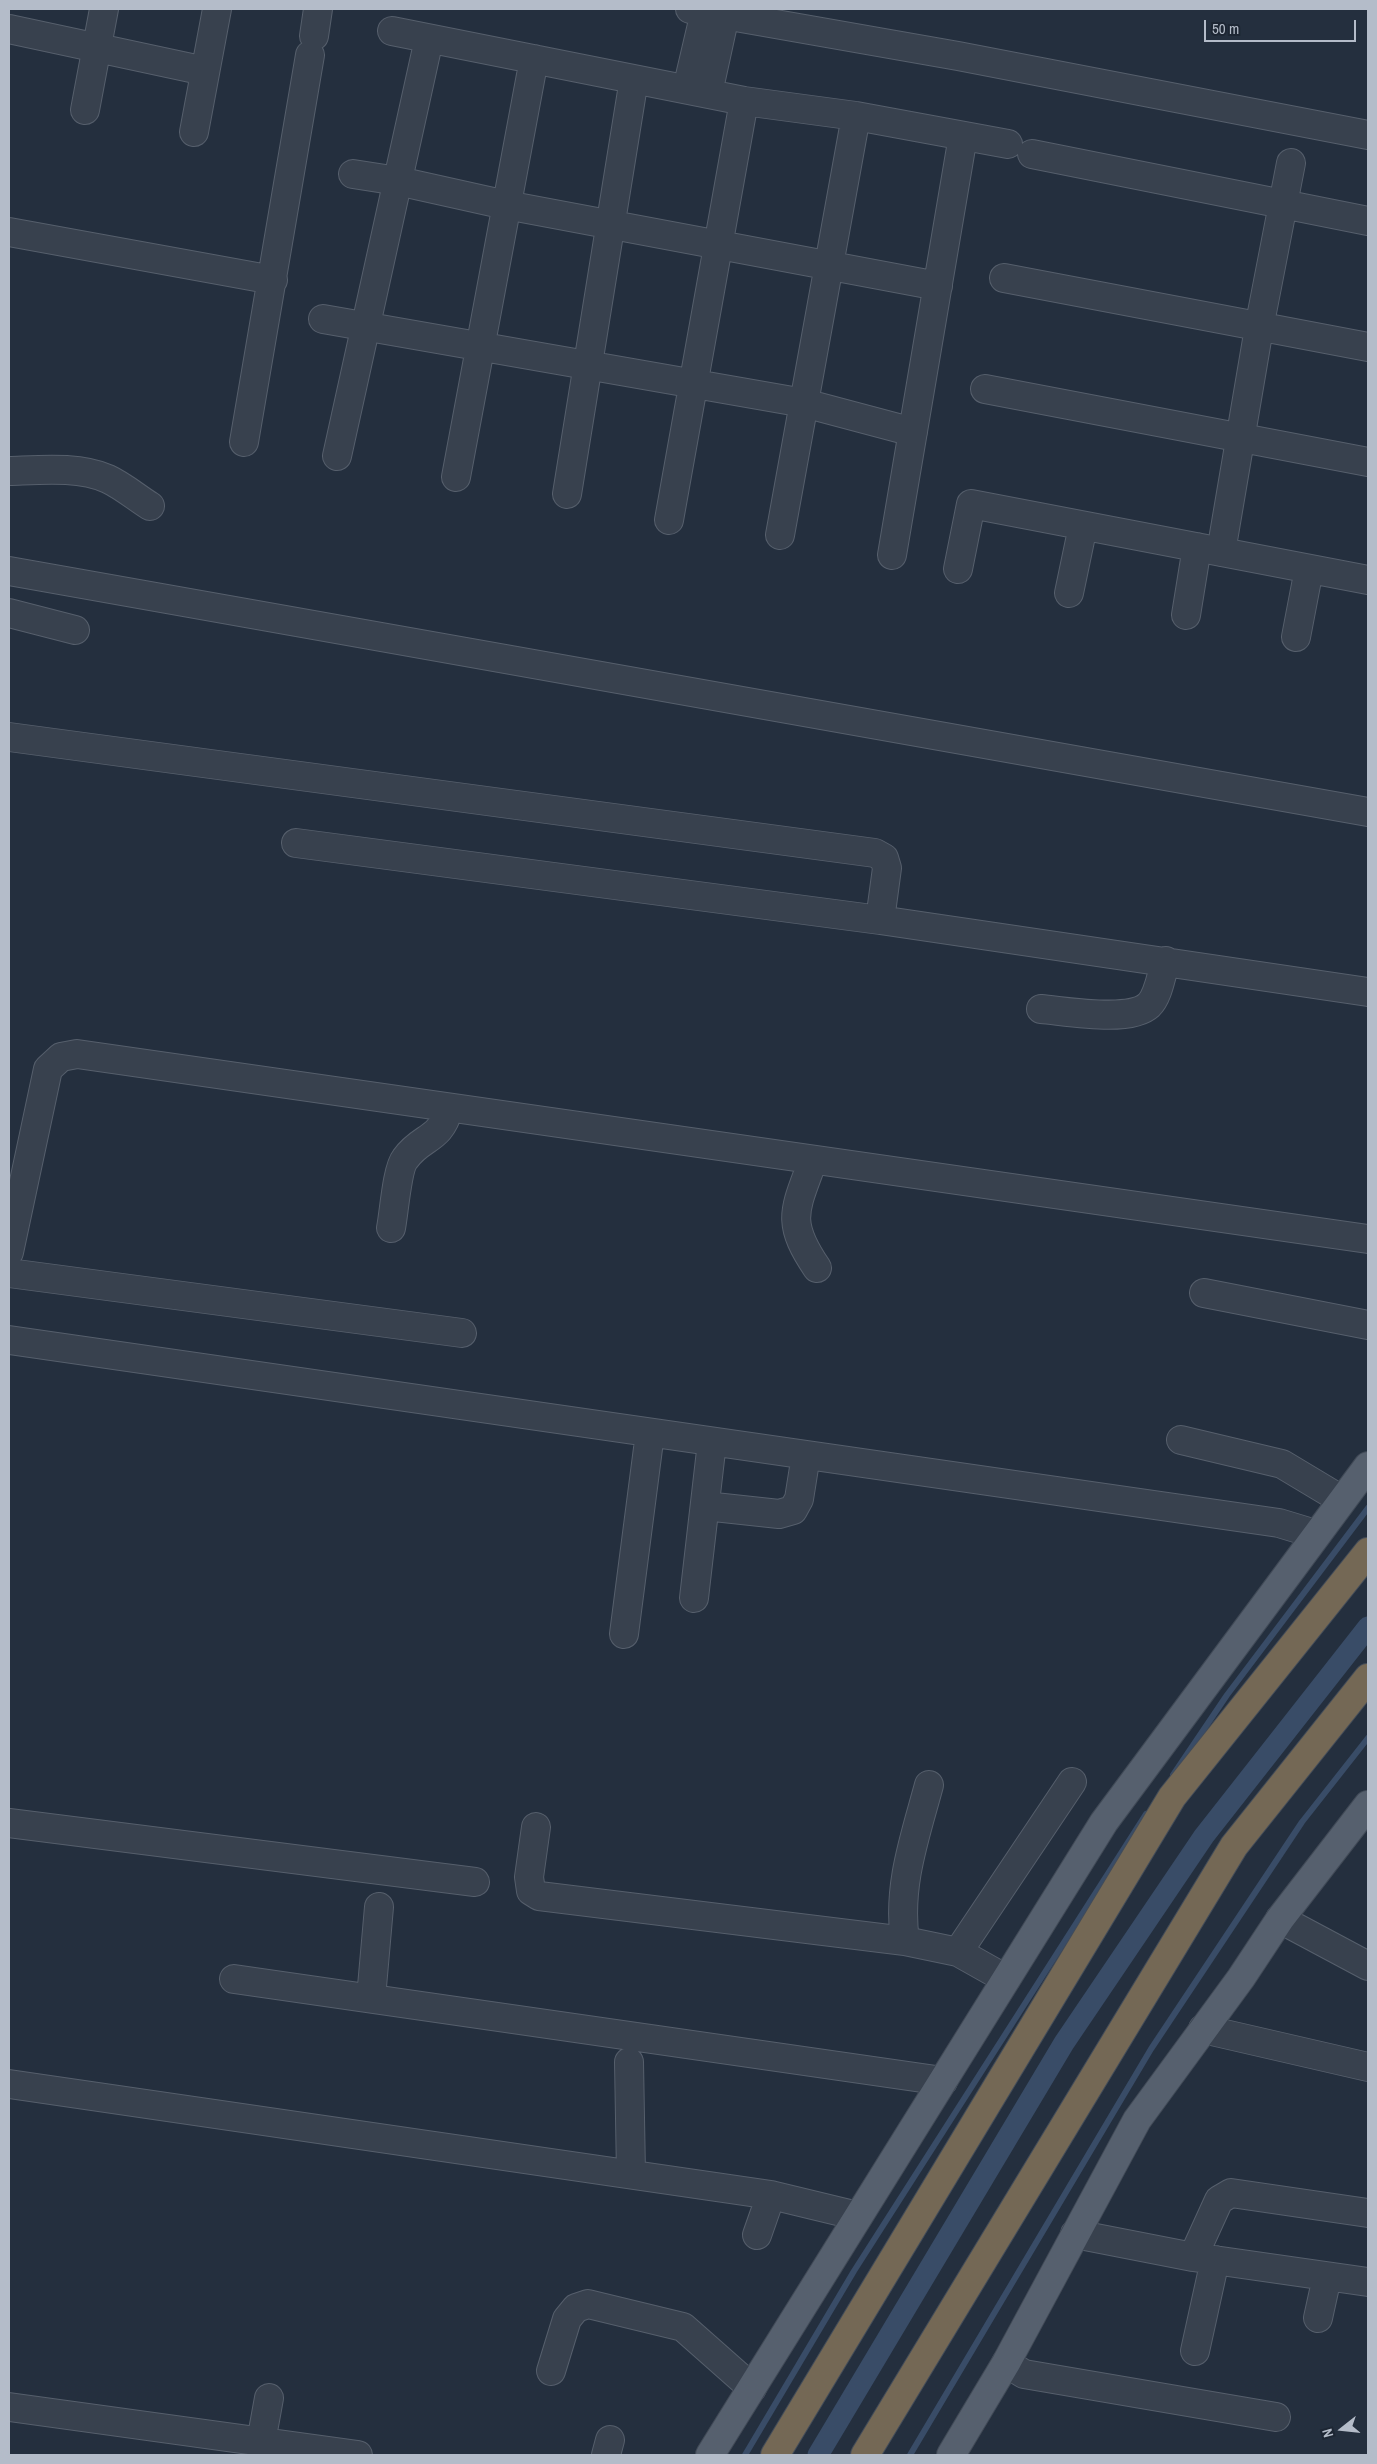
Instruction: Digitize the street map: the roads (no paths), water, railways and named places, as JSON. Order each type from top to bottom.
[{"type":"highway","points":[[774,2455],[1172,1797],[1368,1552]]},
{"type":"highway","points":[[865,2455],[1234,1846],[1368,1678]]},
{"type":"main road","points":[[710,2455],[1104,1822],[1368,1466]]},
{"type":"main road","points":[[951,2455],[1006,2363],[1137,2120],[1241,1978],[1280,1919],[1368,1805]]},
{"type":"street","points":[[85,110],[104,9]]},
{"type":"street","points":[[194,132],[217,9]]},
{"type":"street","points":[[244,442],[273,280],[317,9],[330,9]]},
{"type":"street","points":[[698,91],[707,12],[958,56],[1294,144],[1368,135]]},
{"type":"street","points":[[9,29],[205,71]]},
{"type":"street","points":[[392,31],[744,101],[856,116],[964,136],[1284,205],[1368,221]]},
{"type":"street","points":[[337,456],[428,38]]},
{"type":"street","points":[[456,477],[534,59]]},
{"type":"street","points":[[567,494],[634,79]]},
{"type":"street","points":[[669,520],[744,101]]},
{"type":"street","points":[[780,535],[856,116]]},
{"type":"street","points":[[892,555],[964,136]]},
{"type":"street","points":[[1186,615],[1209,550],[1240,438],[1294,144]]},
{"type":"street","points":[[352,174],[398,181],[506,205],[830,264],[938,286]]},
{"type":"street","points":[[9,232],[273,280]]},
{"type":"street","points":[[1004,278],[1259,328],[1368,347]]},
{"type":"street","points":[[323,319],[480,348],[588,364],[804,404],[913,432]]},
{"type":"street","points":[[985,389],[1368,462]]},
{"type":"street","points":[[9,471],[64,471],[108,479],[150,506]]},
{"type":"street","points":[[958,568],[972,504],[1368,580]]},
{"type":"street","points":[[1069,593],[1083,526]]},
{"type":"street","points":[[1296,637],[1309,569]]},
{"type":"street","points":[[9,571],[1368,812]]},
{"type":"street","points":[[9,613],[75,630]]},
{"type":"street","points":[[9,737],[876,853],[884,858],[886,868],[880,920]]},
{"type":"street","points":[[296,843],[880,920],[1368,992]]},
{"type":"street","points":[[1041,1009],[1115,1014],[1137,1011],[1148,1005],[1154,996],[1166,962]]},
{"type":"street","points":[[9,1252],[48,1069],[61,1057],[77,1054],[1368,1239]]},
{"type":"street","points":[[391,1228],[402,1164],[422,1142],[438,1132],[445,1123],[449,1108]]},
{"type":"street","points":[[813,1160],[797,1203],[796,1226],[802,1247],[817,1268]]},
{"type":"street","points":[[9,1273],[462,1333]]},
{"type":"street","points":[[1204,1293],[1368,1324]]},
{"type":"street","points":[[9,1340],[1279,1524],[1312,1534]]},
{"type":"street","points":[[624,1634],[650,1433]]},
{"type":"street","points":[[1181,1440],[1282,1464],[1342,1500]]},
{"type":"street","points":[[694,1598],[712,1442]]},
{"type":"street","points":[[705,1506],[780,1514],[793,1510],[799,1499],[806,1455]]},
{"type":"street","points":[[958,1952],[1072,1782]]},
{"type":"street","points":[[905,1940],[901,1917],[903,1887],[929,1785]]},
{"type":"street","points":[[9,1823],[475,1882]]},
{"type":"street","points":[[536,1827],[529,1877],[531,1891],[539,1896],[905,1940],[958,1952],[1006,1979]]},
{"type":"street","points":[[371,1998],[379,1907]]},
{"type":"street","points":[[1280,1919],[1368,1966]]},
{"type":"street","points":[[234,1979],[943,2081]]},
{"type":"street","points":[[1203,2029],[1368,2067]]},
{"type":"street","points":[[629,2062],[631,2174]]},
{"type":"street","points":[[9,2084],[772,2195],[858,2216]]},
{"type":"street","points":[[1195,2350],[1204,2258],[1219,2200],[1231,2193],[1368,2213]]},
{"type":"street","points":[[757,2235],[772,2195]]},
{"type":"street","points":[[1075,2234],[1204,2258],[1368,2282]]},
{"type":"street","points":[[1318,2318],[1326,2277]]},
{"type":"street","points":[[551,2371],[567,2318],[576,2308],[588,2304],[683,2327],[752,2388]]},
{"type":"street","points":[[1006,2363],[1024,2374],[1276,2417]]},
{"type":"street","points":[[261,2442],[269,2398]]},
{"type":"street","points":[[9,2406],[358,2455]]},
{"type":"waterway","points":[[1173,1775],[1227,1695],[1368,1508]]},
{"type":"waterway","points":[[818,2455],[1064,2043],[1204,1836],[1368,1627]]},
{"type":"waterway","points":[[910,2455],[1151,2049],[1302,1822],[1368,1738]]},
{"type":"waterway","points":[[745,2455],[854,2271],[1146,1814]]}]
